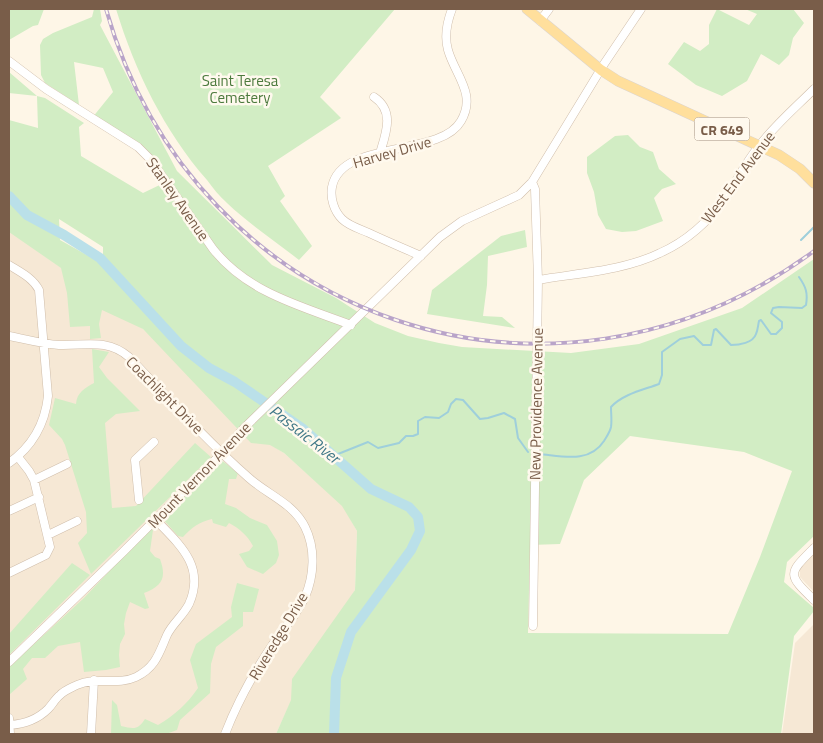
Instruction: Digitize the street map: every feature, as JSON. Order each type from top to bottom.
[{"type":"main road","name":"CR 649","points":[[527,9],[601,70],[636,90],[759,145],[790,162],[814,183]]},
{"type":"street","name":"Harvey Drive","points":[[421,256],[346,223],[335,210],[332,192],[334,181],[340,171],[355,160],[445,135],[455,129],[463,118],[467,104],[466,90],[450,56],[446,38],[452,9]]},
{"type":"street","points":[[540,21],[549,9]]},
{"type":"street","name":"Mount Vernon Avenue","points":[[9,662],[155,520],[243,429],[440,237],[462,221],[518,195],[532,182],[641,9]]},
{"type":"street","name":"Stanley Avenue","points":[[9,61],[46,89],[138,147],[152,160],[213,250],[235,273],[252,285],[276,296],[351,325]]},
{"type":"street","name":"West End Avenue","points":[[538,280],[625,265],[651,257],[676,245],[705,223],[716,211],[759,145],[814,88]]},
{"type":"street","points":[[374,97],[384,105],[387,117],[380,153]]},
{"type":"street","name":"New Providence Avenue","points":[[532,182],[535,190],[538,280],[533,626]]},
{"type":"street","points":[[9,265],[28,277],[37,286],[40,293],[48,396],[46,411],[38,433],[18,457],[9,463]]},
{"type":"street","name":"Coachlight Drive","points":[[9,336],[60,345],[100,343],[121,351],[222,452]]},
{"type":"street","points":[[139,500],[136,460],[154,442]]},
{"type":"street","name":"Riveredge Drive","points":[[222,452],[251,480],[296,512],[306,528],[313,556],[310,581],[302,603],[258,667],[225,734]]},
{"type":"street","points":[[9,573],[46,555],[50,547],[34,480],[18,457]]},
{"type":"street","points":[[34,480],[68,464]]},
{"type":"street","points":[[9,511],[39,497]]},
{"type":"street","points":[[10,734],[10,722],[27,722],[40,716],[67,690],[94,680],[127,680],[138,676],[149,668],[158,657],[172,627],[188,605],[193,582],[189,557],[155,520]]},
{"type":"street","points":[[48,535],[77,521]]},
{"type":"street","points":[[814,548],[795,569],[794,577],[798,585],[814,600]]},
{"type":"street","points":[[91,734],[94,680]]},
{"type":"shaded area","points":[[9,231],[90,288],[143,329],[270,444],[284,453],[343,506],[357,531],[355,590],[292,699],[276,734],[9,734]]},
{"type":"shaded area","points":[[814,553],[814,592],[800,577],[800,567]]},
{"type":"shaded area","points":[[814,624],[814,734],[782,734],[795,643]]},
{"type":"green space","points":[[9,9],[44,9],[38,25],[9,40]]},
{"type":"green space","points":[[94,9],[100,9],[102,21],[100,25],[177,171],[272,265],[336,298],[375,323],[408,336],[462,347],[571,353],[639,344],[742,308],[814,259],[814,536],[787,562],[784,582],[814,608],[814,611],[794,636],[781,734],[276,734],[291,700],[292,679],[355,590],[357,531],[342,506],[284,453],[270,445],[251,443],[143,329],[102,310],[99,324],[101,338],[90,339],[90,326],[70,327],[67,293],[61,268],[9,232],[9,120],[38,128],[37,96],[45,98],[84,123],[79,127],[81,156],[143,193],[168,181],[145,151],[92,118],[113,92],[103,68],[74,62],[79,105],[45,83],[41,75],[40,45],[43,39],[92,17]],"holes":[[[59,219],[103,247],[103,264],[60,240]],[[630,436],[744,452],[792,471],[760,557],[728,634],[528,633],[530,545],[560,544],[584,480]]]},
{"type":"green space","name":"Saint Teresa Cemetery","points":[[116,9],[395,9],[320,97],[341,118],[268,166],[285,196],[280,201],[312,246],[299,260],[235,211],[216,192],[177,141],[152,99],[132,55]]},
{"type":"green space","points":[[717,9],[749,25],[757,14],[745,9],[793,9],[804,23],[793,38],[789,55],[779,65],[761,54],[747,81],[722,96],[696,85],[668,64],[684,42],[700,51],[709,44],[709,25]]},
{"type":"green space","points":[[9,72],[37,96],[9,93]]},
{"type":"green space","points":[[628,135],[640,147],[653,152],[659,169],[676,184],[662,189],[654,198],[663,221],[636,231],[622,232],[606,229],[598,215],[594,192],[587,173],[587,157],[615,136]]},
{"type":"green space","points":[[525,230],[527,247],[488,256],[483,316],[502,317],[515,328],[427,314],[432,290],[501,236]]},
{"type":"green space","points":[[92,349],[109,352],[99,367],[107,378],[140,411],[116,414],[105,423],[112,508],[136,506],[195,443],[211,457],[91,574],[78,543],[87,533],[86,512],[65,445],[49,425],[55,398],[76,404],[80,393],[94,383]]},
{"type":"green space","points":[[220,459],[238,473],[236,479],[229,479],[225,504],[267,525],[277,541],[279,555],[276,563],[263,574],[247,567],[239,554],[249,551],[253,546],[243,533],[229,523],[226,527],[213,523],[212,519],[207,520],[196,525],[183,537],[178,536],[162,518],[180,502]]},
{"type":"green space","points":[[150,528],[153,530],[150,551],[155,557],[160,559],[163,576],[159,584],[144,593],[149,608],[145,609],[130,602],[124,624],[125,634],[120,644],[120,667],[84,672],[80,642],[58,646],[45,658],[32,658],[23,669],[27,679],[9,695],[9,667],[84,598]]},
{"type":"green space","points":[[72,563],[90,575],[9,655],[9,634]]},
{"type":"green space","points":[[237,583],[259,589],[253,612],[243,612],[243,626],[216,647],[211,664],[210,693],[180,720],[177,730],[166,734],[111,734],[112,700],[117,705],[121,726],[132,728],[138,727],[145,719],[158,725],[190,699],[198,688],[190,660],[196,644],[232,617],[231,607]]},
{"type":"waterway","name":"Passaic River","points":[[9,196],[27,215],[64,235],[100,258],[181,346],[209,368],[235,382],[302,428],[371,489],[409,507],[418,517],[420,531],[411,550],[351,632],[336,678],[334,734]]},
{"type":"waterway","points":[[801,240],[814,227]]},
{"type":"waterway","points":[[539,454],[574,457],[583,456],[598,448],[611,429],[611,407],[627,396],[659,384],[662,375],[662,352],[680,339],[694,336],[703,345],[711,345],[714,330],[716,329],[731,345],[742,344],[752,340],[761,320],[771,334],[776,334],[782,328],[782,322],[771,313],[773,308],[802,308],[806,305],[806,290],[799,277]]},
{"type":"waterway","points":[[333,456],[368,442],[378,448],[399,443],[406,436],[418,434],[418,421],[425,417],[439,418],[448,412],[451,404],[456,399],[463,400],[480,419],[504,413],[515,419],[518,438],[528,452]]},
{"type":"railway","points":[[106,9],[151,117],[217,206],[300,274],[395,320],[498,342],[605,339],[712,309],[814,251]]}]
